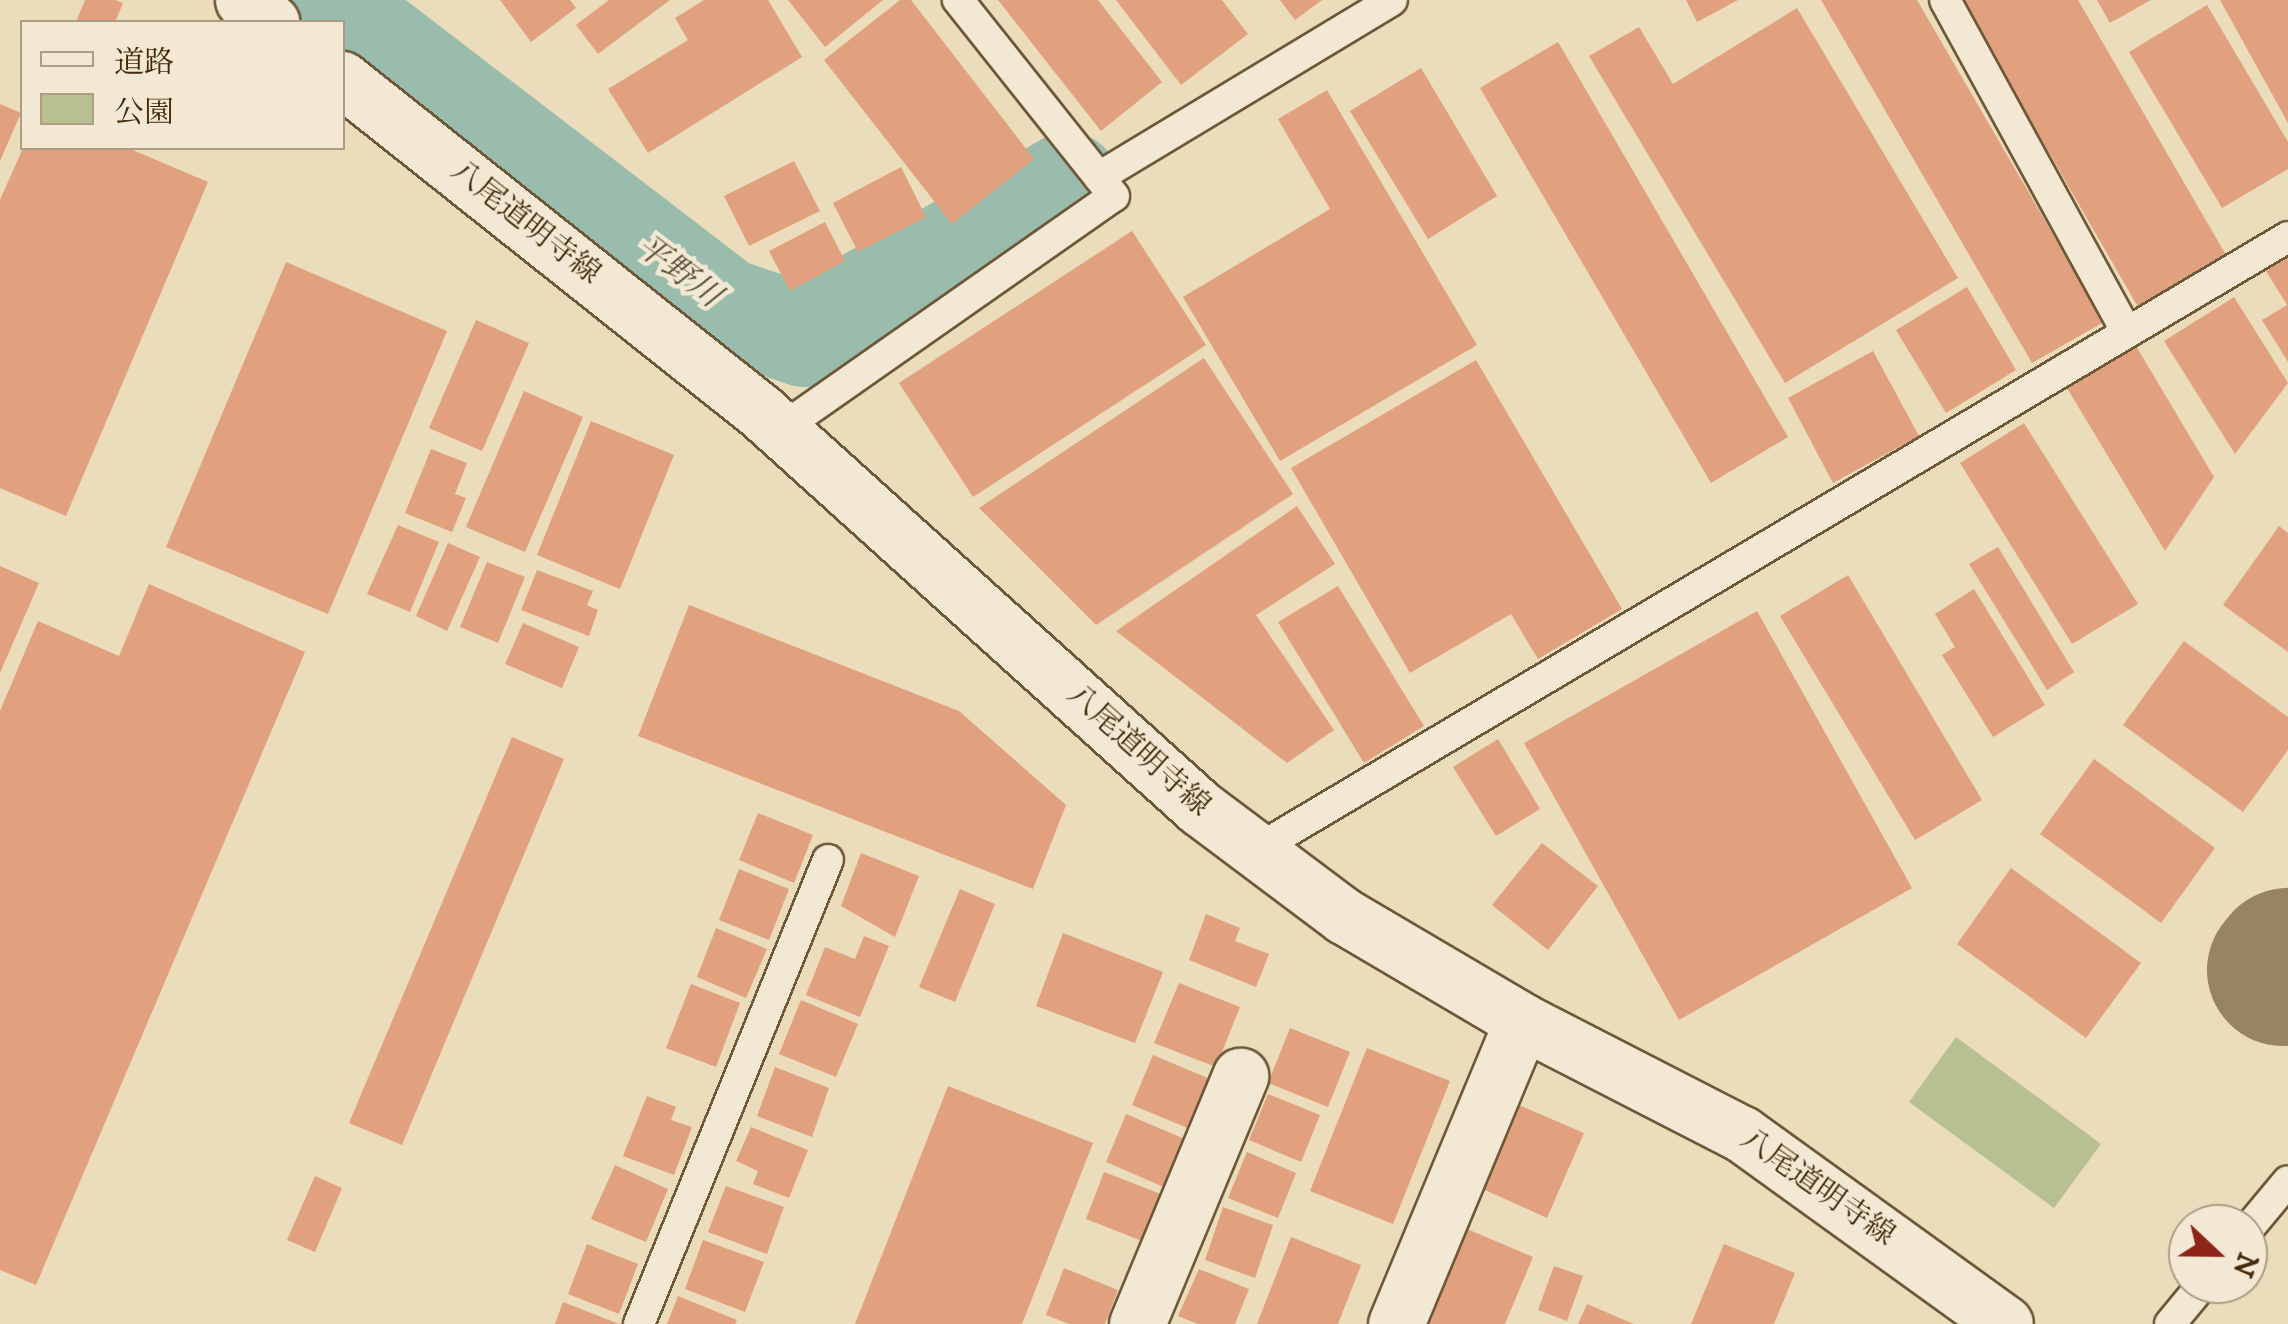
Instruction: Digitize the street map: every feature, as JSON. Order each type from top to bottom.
[{"type":"main road","points":[[242,0],[268,20]]},
{"type":"main road","name":"八尾道明寺線","points":[[345,81],[780,429],[1200,808],[1344,916],[1522,1021],[1742,1134],[2005,1324]]},
{"type":"main road","points":[[1396,1324],[1522,1021]]},
{"type":"main road","points":[[1137,1324],[1240,1076]]},
{"type":"lane","points":[[780,429],[1114,196],[958,0]]},
{"type":"lane","points":[[1100,177],[1392,0]]},
{"type":"lane","points":[[1944,0],[2127,332]]},
{"type":"lane","points":[[1256,850],[2288,238]]},
{"type":"lane","points":[[639,1324],[828,860]]},
{"type":"lane","points":[[2268,1205],[2288,1181]]},
{"type":"lane","points":[[2170,1324],[2186,1304]]},
{"type":"green space","points":[[1956,1037],[2101,1144],[2054,1208],[1909,1102]]},
{"type":"building","points":[[85,0],[123,3],[116,20],[77,20]]},
{"type":"building","points":[[500,0],[570,0],[576,8],[531,42]]},
{"type":"building","points":[[609,0],[670,0],[598,54],[576,25]]},
{"type":"building","points":[[704,0],[768,0],[802,57],[648,153],[608,89],[688,40],[675,18]]},
{"type":"building","points":[[788,0],[883,0],[825,47]]},
{"type":"building","points":[[900,0],[911,0],[1034,159],[952,224],[824,60]]},
{"type":"building","points":[[998,0],[1098,0],[1162,82],[1101,131]]},
{"type":"building","points":[[1116,0],[1222,0],[1248,34],[1181,85]]},
{"type":"building","points":[[1280,0],[1322,0],[1295,20]]},
{"type":"building","points":[[1686,0],[1738,0],[1697,22]]},
{"type":"building","points":[[1821,0],[1917,0],[2104,322],[2032,363]]},
{"type":"building","points":[[1961,0],[2078,0],[2226,255],[2138,307]]},
{"type":"building","points":[[2097,0],[2151,0],[2110,23]]},
{"type":"building","points":[[2220,0],[2288,0],[2288,123]]},
{"type":"building","points":[[2207,5],[2288,142],[2288,169],[2222,208],[2129,52]]},
{"type":"building","points":[[1797,8],[1958,278],[1785,383],[1589,56],[1639,27],[1673,84]]},
{"type":"building","points":[[1558,42],[1788,437],[1711,483],[1480,88]]},
{"type":"building","points":[[1421,68],[1497,196],[1428,239],[1350,111]]},
{"type":"building","points":[[1327,90],[1477,345],[1280,461],[1183,297],[1330,209],[1278,119]]},
{"type":"building","points":[[0,104],[20,115],[0,161]]},
{"type":"building","points":[[22,150],[133,150],[208,182],[66,516],[0,488],[0,200]]},
{"type":"building","points":[[794,161],[820,211],[749,246],[724,196]]},
{"type":"building","points":[[901,167],[926,217],[858,252],[833,203]]},
{"type":"building","points":[[825,222],[845,261],[790,291],[769,251]]},
{"type":"building","points":[[1132,231],[1206,345],[973,497],[899,383]]},
{"type":"building","points":[[2288,257],[2288,362],[2262,320],[2287,305],[2266,271]]},
{"type":"building","points":[[286,262],[447,331],[328,614],[166,547]]},
{"type":"building","points":[[1967,287],[2016,370],[1946,413],[1896,330]]},
{"type":"building","points":[[2234,297],[2288,383],[2235,454],[2164,341]]},
{"type":"building","points":[[476,320],[529,343],[482,451],[429,428]]},
{"type":"building","points":[[2136,346],[2214,477],[2165,551],[2067,388]]},
{"type":"building","points":[[1873,351],[1919,436],[1833,483],[1788,398]]},
{"type":"building","points":[[1204,358],[1293,494],[1096,625],[979,508]]},
{"type":"building","points":[[1476,360],[1622,609],[1538,659],[1511,614],[1410,673],[1291,468]]},
{"type":"building","points":[[524,391],[583,417],[525,552],[466,527]]},
{"type":"building","points":[[591,421],[674,455],[620,589],[537,555]]},
{"type":"building","points":[[2024,423],[2138,604],[2072,644],[1960,463]]},
{"type":"building","points":[[431,449],[467,463],[455,494],[466,498],[452,532],[405,513]]},
{"type":"building","points":[[1297,506],[1335,564],[1256,615],[1334,730],[1287,763],[1116,631]]},
{"type":"building","points":[[398,525],[439,542],[410,612],[367,594]]},
{"type":"building","points":[[2279,526],[2288,533],[2288,652],[2223,605]]},
{"type":"building","points":[[448,543],[480,557],[447,631],[416,616]]},
{"type":"building","points":[[1998,547],[2074,672],[2047,690],[1969,564]]},
{"type":"building","points":[[487,562],[525,577],[498,643],[460,627]]},
{"type":"building","points":[[0,566],[39,583],[0,673]]},
{"type":"building","points":[[537,570],[593,591],[587,605],[598,610],[589,636],[521,610]]},
{"type":"building","points":[[1848,575],[1982,800],[1915,840],[1780,616]]},
{"type":"building","points":[[149,584],[305,652],[36,1285],[0,1270],[0,711],[38,621],[119,656]]},
{"type":"building","points":[[1338,586],[1424,726],[1364,763],[1278,622]]},
{"type":"building","points":[[1974,589],[2045,705],[1993,737],[1942,655],[1955,647],[1935,614]]},
{"type":"building","points":[[689,605],[959,711],[1066,805],[1033,889],[638,736]]},
{"type":"building","points":[[1757,611],[1912,888],[1679,1020],[1524,743]]},
{"type":"building","points":[[523,623],[579,647],[562,688],[505,664]]},
{"type":"building","points":[[2184,641],[2288,717],[2288,750],[2243,812],[2123,725]]},
{"type":"building","points":[[512,737],[564,759],[402,1145],[349,1123]]},
{"type":"building","points":[[1498,739],[1540,809],[1496,836],[1453,767]]},
{"type":"building","points":[[2094,759],[2215,848],[2161,923],[2040,834]]},
{"type":"building","points":[[758,813],[813,835],[794,883],[739,860]]},
{"type":"building","points":[[1542,843],[1598,886],[1548,950],[1492,905]]},
{"type":"building","points":[[861,853],[919,876],[895,937],[841,906]]},
{"type":"building","points":[[2011,868],[2141,963],[2086,1038],[1957,944]]},
{"type":"building","points":[[739,869],[789,889],[769,940],[719,920]]},
{"type":"building","points":[[960,889],[995,904],[955,1002],[919,987]]},
{"type":"building","points":[[1206,914],[1240,928],[1235,941],[1269,954],[1256,987],[1189,960]]},
{"type":"building","points":[[716,928],[767,949],[746,998],[697,977]]},
{"type":"building","points":[[1063,933],[1163,972],[1135,1043],[1036,1006]]},
{"type":"building","points":[[864,936],[889,946],[860,1017],[806,995],[825,947],[855,959]]},
{"type":"building","points":[[1179,983],[1240,1007],[1216,1067],[1154,1043]]},
{"type":"building","points":[[691,984],[740,1003],[716,1067],[666,1048]]},
{"type":"building","points":[[801,1000],[858,1024],[836,1077],[779,1054]]},
{"type":"building","points":[[1290,1028],[1350,1052],[1328,1107],[1268,1083]]},
{"type":"building","points":[[1367,1048],[1450,1081],[1393,1224],[1310,1191]]},
{"type":"building","points":[[1153,1055],[1210,1079],[1190,1129],[1132,1105]]},
{"type":"building","points":[[775,1067],[829,1088],[812,1137],[757,1116]]},
{"type":"building","points":[[948,1086],[1093,1143],[1022,1324],[855,1324]]},
{"type":"building","points":[[1268,1094],[1320,1115],[1301,1162],[1249,1140]]},
{"type":"building","points":[[647,1096],[676,1107],[671,1120],[692,1127],[674,1175],[623,1156]]},
{"type":"building","points":[[1519,1105],[1584,1133],[1547,1218],[1483,1189]]},
{"type":"building","points":[[1126,1114],[1187,1140],[1166,1188],[1106,1162]]},
{"type":"building","points":[[751,1127],[808,1150],[789,1198],[753,1184],[758,1171],[736,1161]]},
{"type":"building","points":[[1247,1152],[1296,1173],[1278,1218],[1228,1198]]},
{"type":"building","points":[[615,1165],[668,1189],[646,1242],[591,1219]]},
{"type":"building","points":[[1104,1172],[1161,1194],[1142,1241],[1086,1219]]},
{"type":"building","points":[[315,1176],[342,1188],[315,1252],[287,1240]]},
{"type":"building","points":[[726,1186],[784,1207],[767,1254],[708,1232]]},
{"type":"building","points":[[1223,1207],[1273,1225],[1255,1278],[1205,1260]]},
{"type":"building","points":[[1467,1229],[1533,1257],[1505,1324],[1427,1324]]},
{"type":"building","points":[[1291,1237],[1361,1265],[1338,1324],[1257,1324]]},
{"type":"building","points":[[703,1240],[764,1262],[745,1312],[685,1289]]},
{"type":"building","points":[[587,1244],[638,1264],[619,1314],[568,1294]]},
{"type":"building","points":[[1724,1244],[1795,1273],[1774,1324],[1691,1324]]},
{"type":"building","points":[[1554,1266],[1583,1276],[1567,1321],[1538,1310]]},
{"type":"building","points":[[1064,1268],[1118,1290],[1105,1324],[1069,1324],[1046,1315]]},
{"type":"building","points":[[1199,1269],[1249,1289],[1235,1324],[1198,1324],[1178,1316]]},
{"type":"building","points":[[678,1296],[737,1320],[735,1324],[667,1324]]},
{"type":"building","points":[[563,1302],[619,1324],[555,1324]]},
{"type":"building","points":[[1587,1304],[1634,1324],[1578,1324]]},
{"type":"waterway","name":"平野川","points":[[322,0],[725,309],[805,336],[1068,183]]},
{"type":"taxiway","points":[[2283,970],[2288,964]]}]
